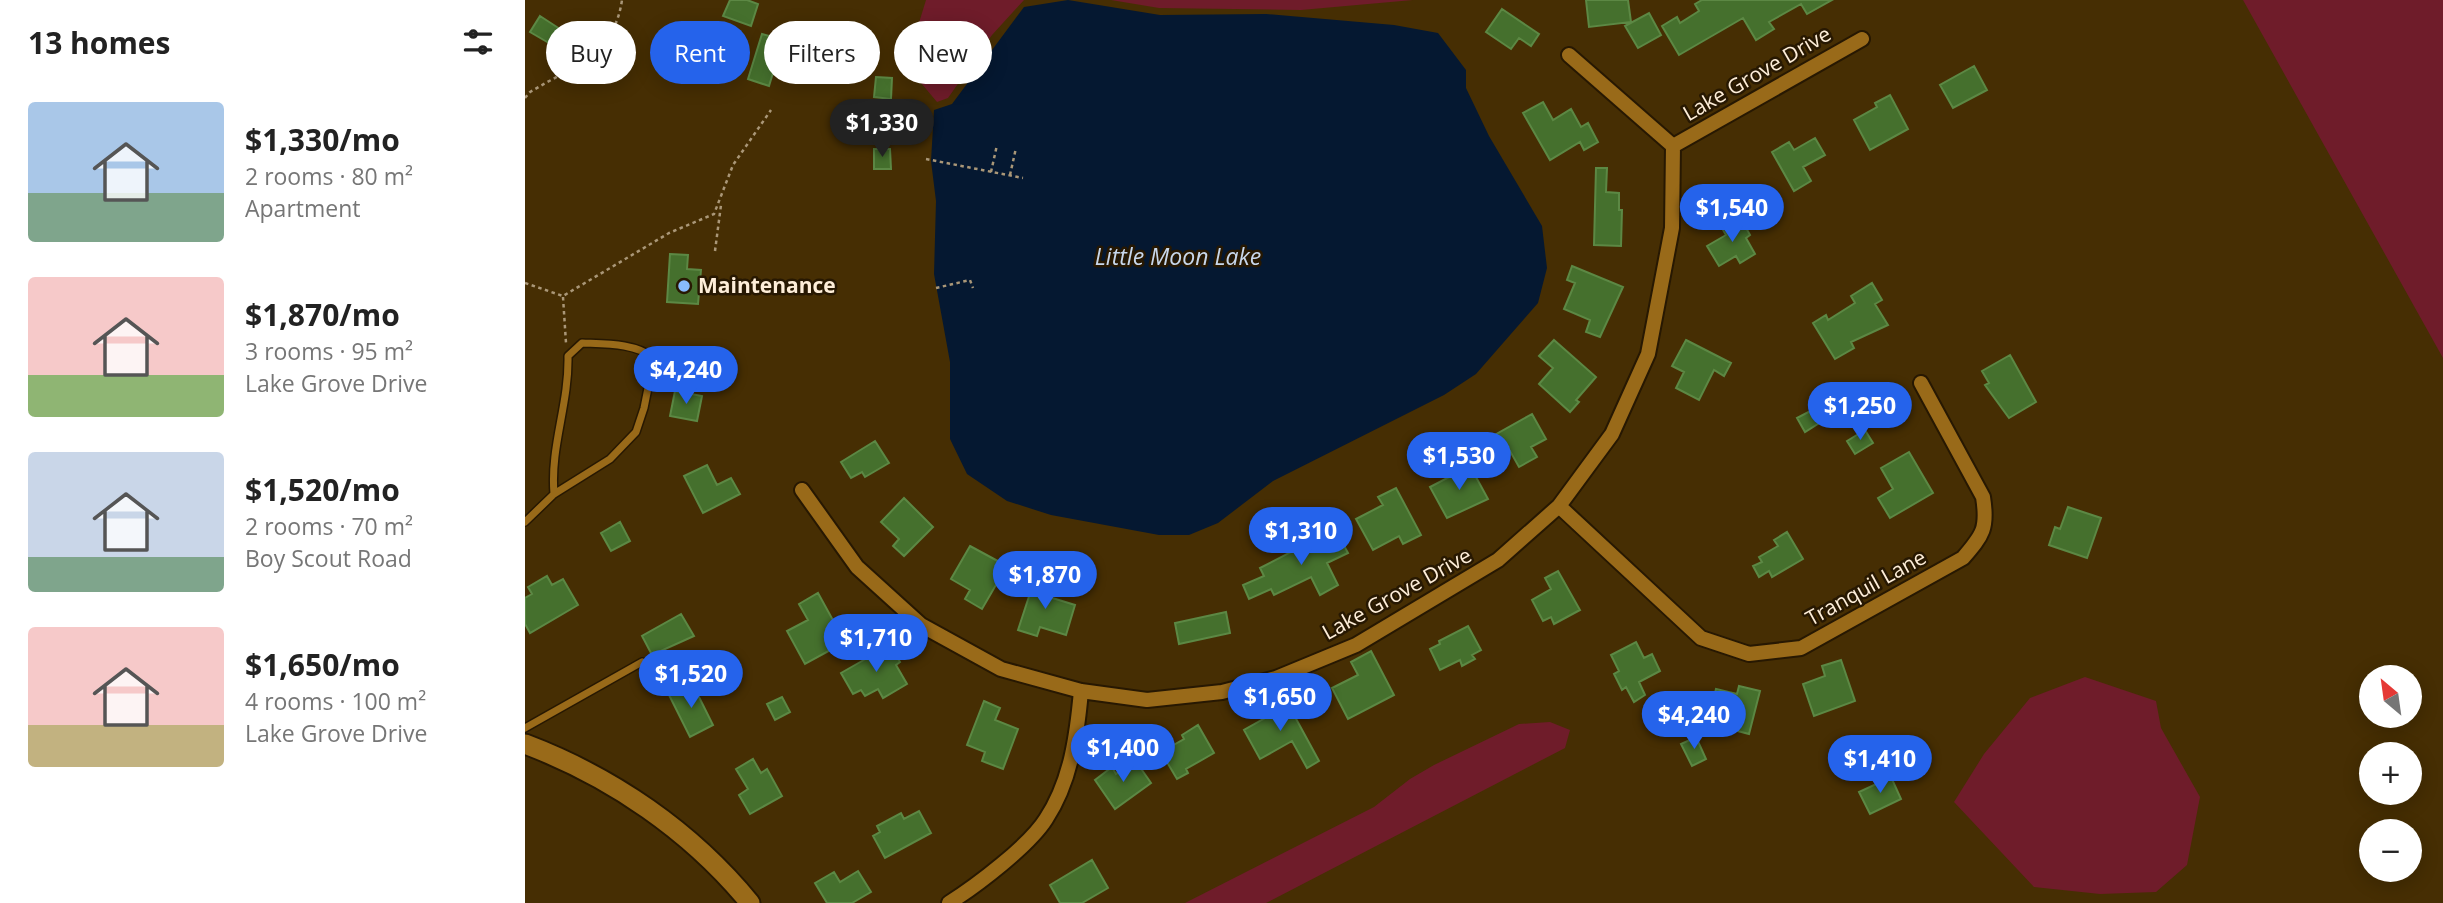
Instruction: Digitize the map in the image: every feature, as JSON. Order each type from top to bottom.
[{"type":"street","name":"Lake Grove Drive","points":[[1674,146],[1862,39]]},
{"type":"street","name":"Lake Grove Drive","points":[[1569,55],[1674,146]]},
{"type":"street","name":"Lake Grove Drive","points":[[802,490],[857,567],[921,625],[1001,669],[1081,691],[1147,700],[1222,692],[1276,678],[1356,645],[1498,560],[1559,506],[1612,434],[1648,354],[1672,228],[1674,146]]},
{"type":"street","name":"Tranquil Lane","points":[[1559,506],[1701,638],[1749,654],[1801,648],[1963,558],[1982,537],[1986,518],[1983,497],[1921,383]]},
{"type":"street","points":[[949,903],[993,871],[1045,821],[1065,781],[1074,746],[1081,691]]},
{"type":"street","points":[[525,744],[581,768],[645,807],[708,858],[750,903]]},
{"type":"lane","points":[[525,522],[554,494],[611,458],[636,432],[644,408],[654,358],[646,352],[611,344],[582,344],[568,356],[569,389],[552,472],[554,494]]},
{"type":"lane","points":[[525,728],[642,662]]},
{"type":"path","points":[[525,98],[530,92],[596,52],[611,37],[622,0]]},
{"type":"path","points":[[715,251],[721,202],[733,165],[771,110]]},
{"type":"path","points":[[991,172],[997,145]]},
{"type":"path","points":[[1010,175],[1016,148]]},
{"type":"path","points":[[926,159],[1023,178]]},
{"type":"path","points":[[525,283],[563,296],[669,233],[714,214],[721,202]]},
{"type":"path","points":[[936,288],[970,279],[973,288]]},
{"type":"path","points":[[563,296],[568,356]]},
{"type":"shaded area","points":[[926,0],[1024,0],[992,35],[992,21],[920,21]]},
{"type":"shaded area","points":[[1111,0],[1413,0],[1301,10],[1159,8]]},
{"type":"shaded area","points":[[2243,0],[2443,0],[2443,358]]},
{"type":"shaded area","points":[[922,84],[958,84],[948,98],[937,102]]},
{"type":"shaded area","points":[[2085,677],[2156,701],[2161,728],[2200,797],[2187,865],[2156,892],[2100,894],[2034,887],[1954,802],[1984,754],[2030,698]]},
{"type":"shaded area","points":[[1550,722],[1570,730],[1565,748],[1266,903],[1185,903],[1374,807],[1410,779],[1434,765],[1519,724]]},
{"type":"water","name":"Little Moon Lake","points":[[1068,0],[1160,15],[1266,14],[1394,25],[1438,33],[1466,70],[1466,88],[1489,136],[1542,226],[1547,268],[1538,303],[1476,374],[1444,395],[1273,481],[1218,523],[1189,535],[1159,535],[1051,515],[1007,501],[967,474],[950,439],[950,362],[934,274],[936,201],[931,161],[934,110],[952,104],[967,84],[992,84],[992,50],[1024,7]]},
{"type":"building","points":[[730,0],[747,0],[758,4],[751,26],[750,21],[737,21],[723,16]]},
{"type":"building","points":[[1586,0],[1628,0],[1631,22],[1589,27]]},
{"type":"building","points":[[1702,0],[1832,0],[1807,14],[1801,4],[1769,22],[1774,29],[1756,40],[1743,18],[1679,55],[1662,26],[1677,17],[1680,23],[1699,11],[1695,4]]},
{"type":"building","points":[[1502,9],[1539,34],[1531,46],[1519,38],[1511,49],[1486,32]]},
{"type":"building","points":[[1649,13],[1661,35],[1638,48],[1625,26]]},
{"type":"building","points":[[540,16],[548,21],[546,41],[530,32]]},
{"type":"building","points":[[764,35],[764,84],[769,86],[750,80],[750,73]]},
{"type":"building","points":[[1974,66],[1987,90],[1953,108],[1940,85]]},
{"type":"building","points":[[880,77],[892,78],[891,99],[874,97],[875,84],[880,84]]},
{"type":"building","points":[[1890,95],[1908,129],[1870,150],[1854,120],[1877,107],[1875,103]]},
{"type":"building","points":[[1543,102],[1553,120],[1571,109],[1581,127],[1588,123],[1598,142],[1584,150],[1580,142],[1550,160],[1523,113]]},
{"type":"building","points":[[1815,138],[1825,155],[1803,167],[1811,181],[1794,191],[1772,152],[1789,142],[1794,150]]},
{"type":"building","points":[[874,149],[890,149],[891,169],[874,169]]},
{"type":"building","points":[[1596,168],[1607,168],[1606,192],[1619,193],[1619,210],[1622,210],[1621,246],[1594,245]]},
{"type":"building","points":[[1740,217],[1750,235],[1746,238],[1755,254],[1740,263],[1736,256],[1719,266],[1707,246],[1726,235],[1722,228]]},
{"type":"building","name":"Maintenance","points":[[670,254],[688,255],[687,269],[701,270],[698,304],[667,302]]},
{"type":"building","points":[[1572,266],[1623,287],[1600,337],[1586,332],[1590,320],[1564,309],[1575,283],[1567,280]]},
{"type":"building","points":[[1872,283],[1882,300],[1875,304],[1888,325],[1851,342],[1854,348],[1835,359],[1813,323],[1826,315],[1828,320],[1855,303],[1851,296]]},
{"type":"building","points":[[1554,340],[1596,377],[1576,400],[1579,402],[1570,412],[1539,384],[1553,368],[1539,356]]},
{"type":"building","points":[[1686,340],[1731,363],[1724,376],[1714,370],[1699,400],[1676,388],[1684,372],[1672,366]]},
{"type":"building","points":[[2010,355],[2036,402],[2009,418],[1985,385],[1989,383],[1982,371]]},
{"type":"building","points":[[675,391],[702,396],[697,421],[670,416]]},
{"type":"building","points":[[1814,409],[1821,422],[1805,432],[1797,418]]},
{"type":"building","points":[[1532,414],[1546,439],[1531,447],[1537,457],[1519,467],[1510,451],[1487,464],[1477,445]]},
{"type":"building","points":[[1865,430],[1873,443],[1855,454],[1847,441]]},
{"type":"building","points":[[875,441],[889,463],[865,477],[862,472],[851,478],[841,462]]},
{"type":"building","points":[[1909,452],[1933,493],[1890,518],[1878,498],[1893,489],[1881,468]]},
{"type":"building","points":[[707,465],[717,485],[731,478],[740,494],[703,513],[684,476]]},
{"type":"building","points":[[1470,466],[1488,499],[1447,518],[1430,487]]},
{"type":"building","points":[[1396,488],[1421,535],[1403,544],[1399,536],[1373,550],[1356,519],[1383,505],[1378,497]]},
{"type":"building","points":[[904,498],[933,527],[904,556],[893,546],[899,539],[881,522]]},
{"type":"building","points":[[2068,507],[2101,518],[2087,558],[2049,545],[2055,527],[2060,529]]},
{"type":"building","points":[[620,522],[630,541],[611,551],[601,533]]},
{"type":"building","points":[[1335,529],[1348,553],[1327,563],[1338,585],[1320,595],[1311,577],[1274,595],[1271,589],[1249,599],[1243,585],[1264,576],[1260,568]]},
{"type":"building","points":[[1787,532],[1803,559],[1772,577],[1769,571],[1759,577],[1753,566],[1762,562],[1759,557],[1778,546],[1774,540]]},
{"type":"building","points":[[970,546],[1007,566],[982,609],[965,599],[970,590],[951,579]]},
{"type":"building","points":[[1558,571],[1580,610],[1554,624],[1551,617],[1543,621],[1532,600],[1551,589],[1545,578]]},
{"type":"building","points":[[1036,575],[1051,580],[1046,596],[1075,605],[1066,635],[1040,627],[1037,636],[1018,630]]},
{"type":"building","points":[[547,576],[552,585],[563,579],[578,605],[530,633],[525,624],[525,598],[532,594],[528,587]]},
{"type":"building","points":[[818,593],[845,642],[805,664],[787,631],[808,620],[799,604]]},
{"type":"building","points":[[1226,612],[1230,633],[1179,644],[1175,623]]},
{"type":"building","points":[[681,614],[694,636],[652,655],[642,636]]},
{"type":"building","points":[[1468,626],[1481,650],[1472,655],[1475,659],[1462,666],[1460,660],[1440,670],[1430,649],[1440,644],[1439,641]]},
{"type":"building","points":[[1636,642],[1644,658],[1652,654],[1660,671],[1639,682],[1645,695],[1634,702],[1626,687],[1622,690],[1614,674],[1619,671],[1611,655]]},
{"type":"building","points":[[890,645],[900,662],[896,665],[907,684],[883,698],[878,689],[865,696],[861,690],[853,694],[841,673]]},
{"type":"building","points":[[1371,651],[1394,695],[1348,719],[1332,688],[1358,675],[1351,662]]},
{"type":"building","points":[[1841,660],[1855,701],[1814,716],[1803,684],[1825,676],[1822,666]]},
{"type":"building","points":[[692,683],[713,725],[690,737],[669,695]]},
{"type":"building","points":[[1739,686],[1760,691],[1749,734],[1707,723],[1716,689],[1737,694]]},
{"type":"building","points":[[1282,693],[1319,761],[1307,768],[1292,741],[1260,759],[1244,730],[1274,713],[1268,701]]},
{"type":"building","points":[[782,697],[790,712],[775,720],[767,704]]},
{"type":"building","points":[[984,701],[1000,708],[995,720],[1018,729],[1003,769],[982,761],[985,752],[967,745]]},
{"type":"building","points":[[1657,703],[1667,722],[1654,729],[1644,709]]},
{"type":"building","points":[[1198,725],[1214,753],[1186,769],[1188,773],[1177,779],[1161,752],[1184,739],[1182,735]]},
{"type":"building","points":[[1696,737],[1706,759],[1692,766],[1681,744]]},
{"type":"building","points":[[753,759],[761,773],[767,769],[782,796],[750,814],[739,795],[748,789],[736,769]]},
{"type":"building","points":[[1135,760],[1151,783],[1115,809],[1095,780],[1112,767],[1116,774]]},
{"type":"building","points":[[1891,777],[1901,799],[1870,814],[1859,792]]},
{"type":"building","points":[[919,811],[931,833],[885,858],[873,836],[880,832],[877,826],[901,813],[904,819]]},
{"type":"building","points":[[1092,860],[1108,888],[1082,903],[1060,903],[1050,885]]},
{"type":"building","points":[[858,871],[871,892],[852,903],[827,903],[815,883],[834,872],[840,882]]},
{"type":"place","name":"Maintenance","points":[[684,286]]}]
